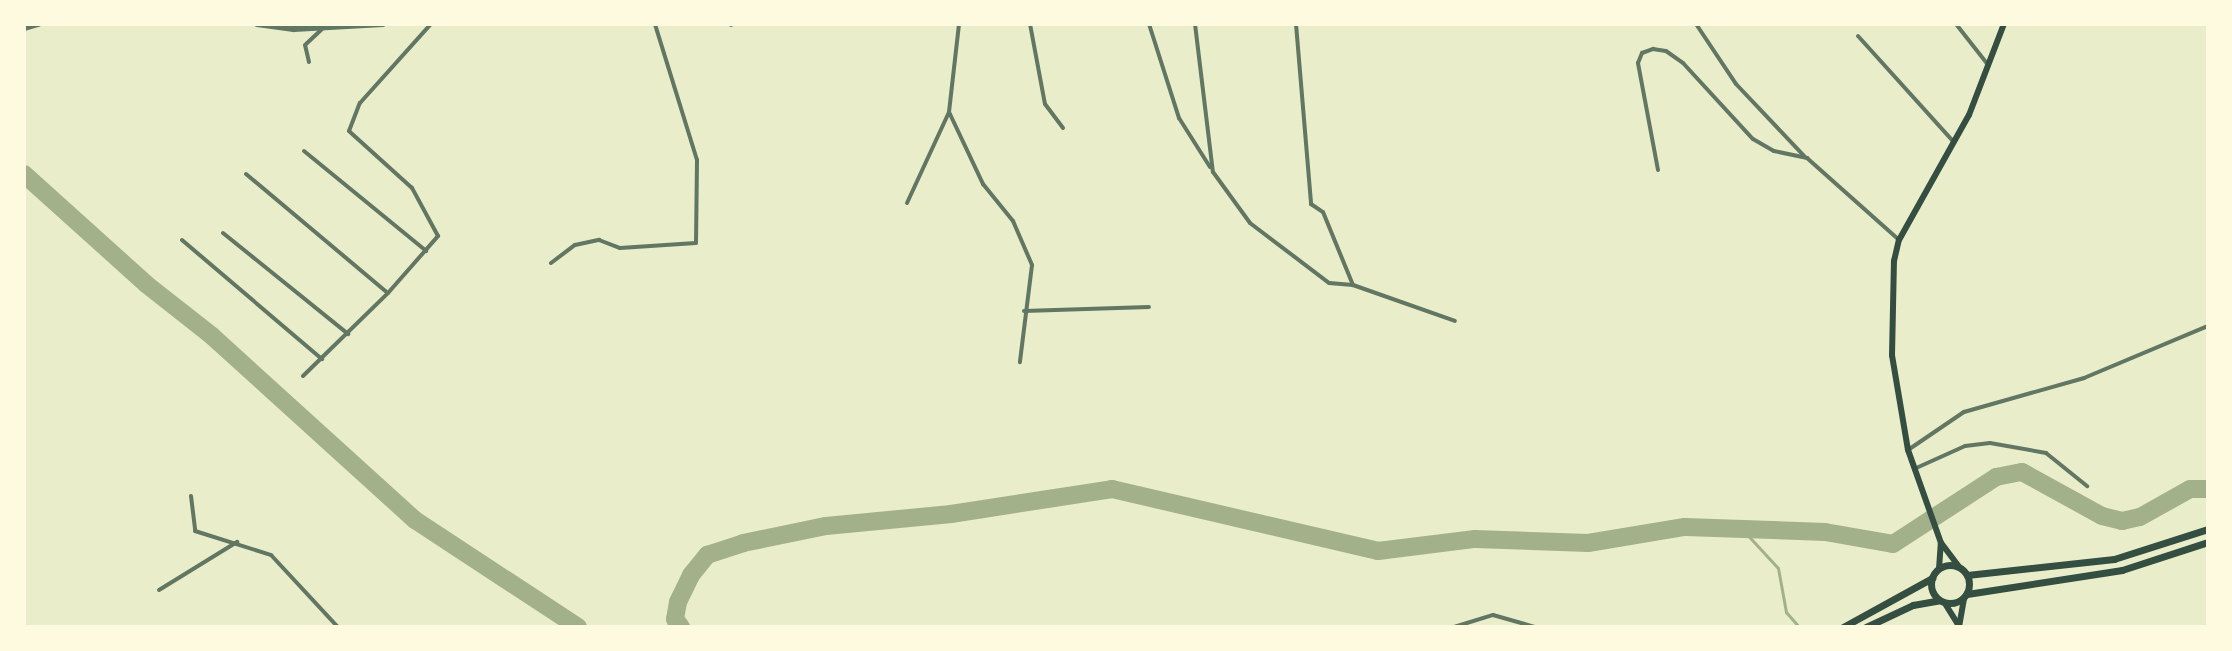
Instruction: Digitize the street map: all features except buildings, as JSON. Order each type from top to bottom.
[{"type":"highway","points":[[1967,575],[2103,561],[2208,529]]},
{"type":"highway","points":[[1866,627],[1913,605],[2122,570],[2208,542]]},
{"type":"highway","points":[[1843,627],[1932,578],[1939,569],[1960,568],[1967,575],[1966,596]]},
{"type":"highway","points":[[1932,578],[1942,601]]},
{"type":"main road","points":[[1960,568],[1941,543],[1908,450],[1892,355],[1899,240],[1955,142],[2004,24]]},
{"type":"main road","points":[[1939,569],[1941,543]]},
{"type":"main road","points":[[1958,627],[1966,596]]},
{"type":"main road","points":[[1942,601],[1958,627]]},
{"type":"street","points":[[24,28],[37,24]]},
{"type":"street","points":[[257,24],[322,29],[383,24]]},
{"type":"street","points":[[303,376],[388,293],[438,236],[432,219],[412,188],[349,131],[360,103],[431,24]]},
{"type":"street","points":[[551,263],[575,245],[599,240],[620,248],[696,243],[697,160],[655,24]]},
{"type":"street","points":[[907,203],[949,112],[959,24]]},
{"type":"street","points":[[1030,24],[1045,104],[1063,128]]},
{"type":"street","points":[[1149,24],[1179,118],[1250,223],[1329,283],[1353,285],[1455,321]]},
{"type":"street","points":[[1195,24],[1206,146],[1213,172]]},
{"type":"street","points":[[1296,24],[1311,204],[1323,212],[1353,285]]},
{"type":"street","points":[[1696,24],[1736,84],[1807,158],[1899,240]]},
{"type":"street","points":[[1956,24],[1989,66]]},
{"type":"street","points":[[309,62],[305,45],[322,29]]},
{"type":"street","points":[[1858,36],[1955,142]]},
{"type":"street","points":[[1658,170],[1638,63],[1642,53],[1653,49],[1666,51],[1683,63],[1753,139],[1774,151],[1807,158]]},
{"type":"street","points":[[949,112],[983,184],[1024,242],[1032,265],[1024,311],[1025,348],[1020,362]]},
{"type":"street","points":[[304,151],[427,252]]},
{"type":"street","points":[[246,174],[388,293]]},
{"type":"street","points":[[223,233],[348,334]]},
{"type":"street","points":[[182,240],[322,359]]},
{"type":"street","points":[[1024,311],[1149,307]]},
{"type":"street","points":[[1908,450],[1964,412],[2084,378],[2208,326]]},
{"type":"street","points":[[1914,469],[1956,449],[1990,443],[2046,453],[2087,486]]},
{"type":"street","points":[[191,496],[195,531],[271,555],[338,627]]},
{"type":"street","points":[[159,590],[237,542]]},
{"type":"street","points":[[1454,627],[1493,615],[1535,627]]},
{"type":"waterway","points":[[24,174],[146,284],[212,336],[415,520],[578,627]]},
{"type":"waterway","points":[[681,627],[675,619],[678,602],[691,575],[707,555],[743,543],[826,526],[951,514],[1112,489],[1378,551],[1475,539],[1588,543],[1685,527],[1825,532],[1893,544],[1996,477],[2022,472],[2102,516],[2122,521],[2140,517],[2190,489],[2208,489]]},
{"type":"waterway","points":[[1742,529],[1778,568],[1786,612],[1799,627]]}]
